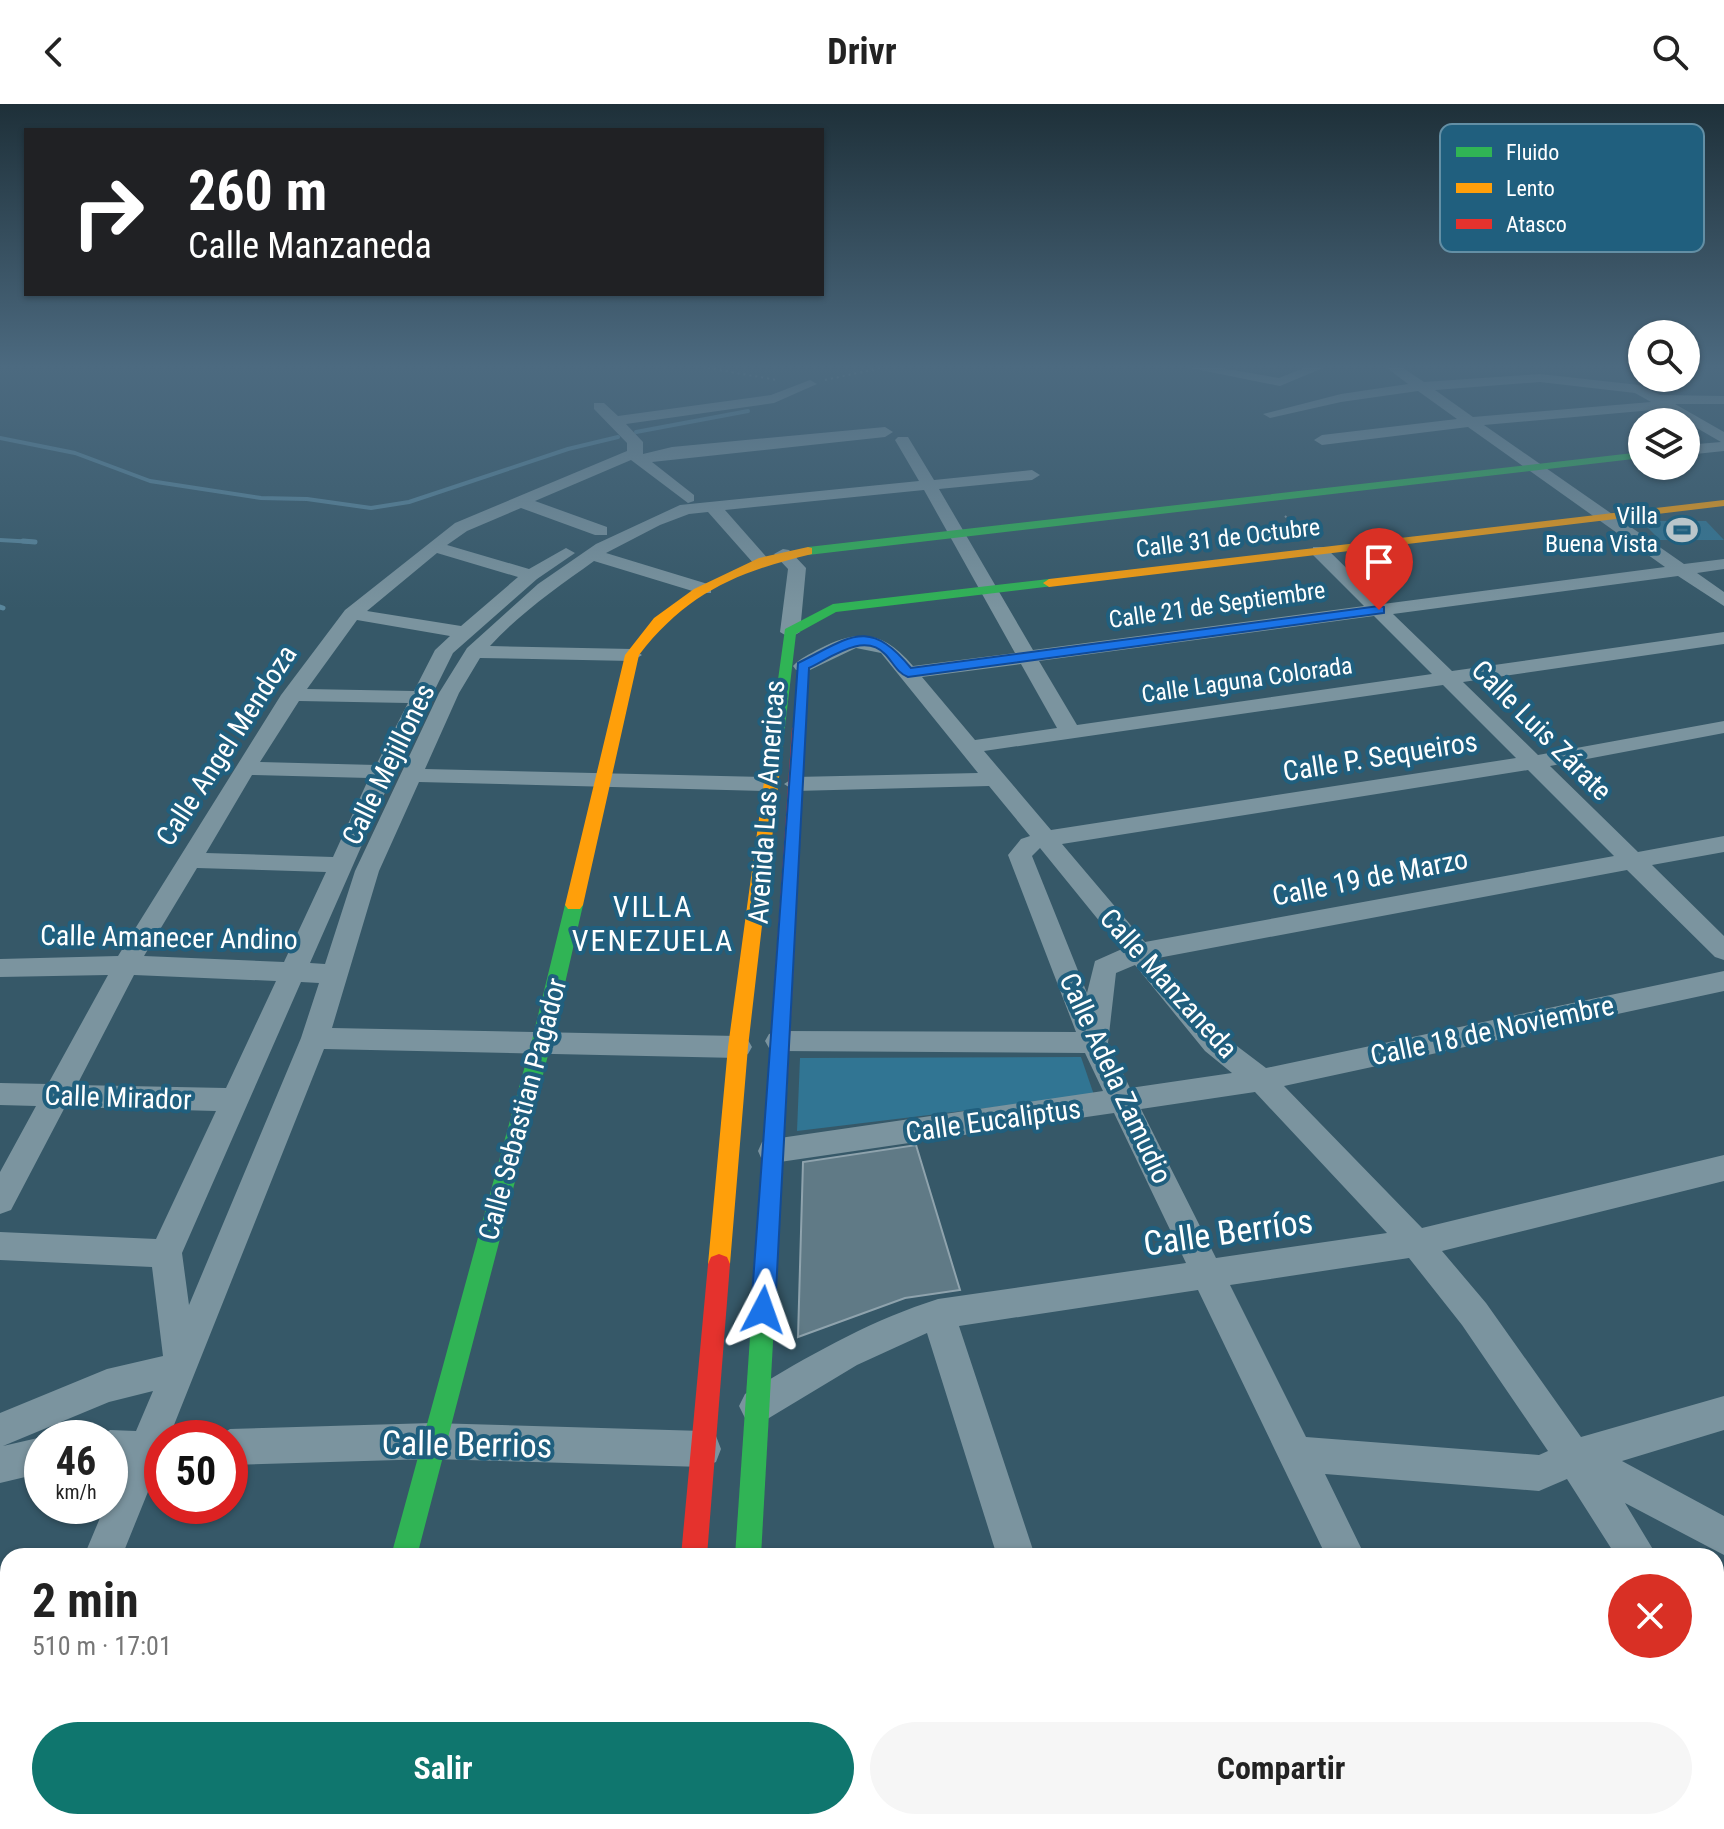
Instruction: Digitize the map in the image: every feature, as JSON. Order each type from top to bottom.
[{"type":"main road","name":"Calle Sebastian Pagador","points":[[406,1548],[432,1441],[542,1040],[632,655],[642,637],[705,589],[760,560],[783,554],[1628,457]]},
{"type":"main road","name":"Calle 31 de Octubre","points":[[833,608],[1724,503]]},
{"type":"main road","points":[[790,632],[833,608]]},
{"type":"main road","name":"Avenida Las Americas","points":[[748,1548],[803,666],[810,635],[833,608]]},
{"type":"main road","name":"Avenida Las Americas","points":[[695,1548],[738,1047],[768,784],[790,632]]},
{"type":"street","points":[[636,448],[637,456],[688,498]]},
{"type":"street","name":"Calle Angel Mendoza","points":[[0,1201],[126,965],[188,860],[291,695],[352,614],[461,527],[637,456],[709,448]]},
{"type":"street","points":[[908,448],[1070,732]]},
{"type":"street","points":[[1509,448],[1724,600]]},
{"type":"street","points":[[926,480],[1032,475]]},
{"type":"street","name":"Calle Mejillones","points":[[165,1420],[182,1368],[315,1038],[367,871],[449,693],[468,642],[531,575],[601,531],[652,508],[688,498],[926,480]]},
{"type":"street","name":"Calle Mejillones","points":[[166,1253],[295,970],[339,865],[419,697],[445,650],[468,642],[592,555],[654,521],[711,505],[926,480]]},
{"type":"street","points":[[521,502],[601,531]]},
{"type":"street","points":[[711,505],[760,560]]},
{"type":"street","points":[[435,547],[531,575]]},
{"type":"street","name":"Calle Luis Zárate","points":[[1319,551],[1724,951]]},
{"type":"street","points":[[783,554],[797,568],[790,632]]},
{"type":"street","points":[[592,555],[705,589]]},
{"type":"street","name":"Calle 21 de Septiembre","points":[[908,673],[1724,564]]},
{"type":"street","points":[[352,614],[468,642],[632,655]]},
{"type":"street","name":"Calle Laguna Colorada","points":[[968,747],[1724,638]]},
{"type":"street","name":"Calle Manzaneda","points":[[803,666],[854,642],[873,640],[888,649],[994,779],[1032,847],[1139,952],[1215,1044],[1261,1080],[1416,1243],[1474,1314],[1576,1457],[1633,1548]]},
{"type":"street","points":[[291,695],[419,697]]},
{"type":"street","name":"Calle P. Sequeiros","points":[[1032,847],[1724,727]]},
{"type":"street","points":[[245,768],[383,772]]},
{"type":"street","points":[[412,775],[603,777],[768,784]]},
{"type":"street","points":[[795,784],[994,779]]},
{"type":"street","name":"Calle 19 de Marzo","points":[[1094,1043],[1104,968],[1139,952],[1724,844]]},
{"type":"street","name":"Calle Adela Zamudio","points":[[1032,847],[1094,1043],[1209,1271],[1342,1548]]},
{"type":"street","points":[[188,860],[339,865]]},
{"type":"street","name":"Calle Amanecer Andino","points":[[0,968],[126,965],[337,974]]},
{"type":"street","name":"Calle 18 de Noviembre","points":[[1261,1080],[1724,981]]},
{"type":"street","points":[[315,1038],[542,1040],[738,1047]]},
{"type":"street","points":[[779,1041],[1094,1043]]},
{"type":"street","name":"Calle Eucaliptus","points":[[773,1151],[1261,1080]]},
{"type":"street","name":"Calle Mirador","points":[[0,1094],[236,1100]]},
{"type":"street","name":"Calle Berríos","points":[[757,1406],[844,1354],[910,1322],[938,1314],[1209,1271],[1416,1243],[1724,1168]]},
{"type":"street","points":[[0,1246],[119,1254],[166,1253],[182,1368],[107,1386],[0,1430]]},
{"type":"street","points":[[938,1314],[1013,1548]]},
{"type":"street","points":[[1297,1454],[1539,1473],[1576,1457],[1724,1413]]},
{"type":"street","name":"Calle Berrios","points":[[248,1446],[432,1441],[703,1449]]},
{"type":"street","name":"Calle Manzaneda","points":[[1576,1457],[1724,1536]]},
{"type":"street","points":[[0,1465],[24,1459]]},
{"type":"street","name":"Calle Mejillones","points":[[107,1548],[144,1472]]},
{"type":"path","points":[[1269,499],[1319,551]]},
{"type":"shaded area","name":"Villa Buena Vista","points":[[1641,521],[1706,521],[1724,540],[1660,540]]},
{"type":"shaded area","points":[[1081,1057],[1094,1095],[797,1131],[800,1058]]},
{"type":"building","points":[[916,1145],[960,1290],[905,1298],[798,1337],[803,1162]]},
{"type":"waterway","points":[[52,448],[75,453],[150,481],[261,498],[307,499],[371,508],[409,502],[570,448]]},
{"type":"waterway","points":[[0,540],[35,542],[23,541]]},
{"type":"traffic: fast","points":[[808,551],[1628,457]]},
{"type":"traffic: fast","points":[[775,752],[790,632],[833,608],[1049,583]]},
{"type":"traffic: fast","points":[[406,1548],[542,1040],[574,905]]},
{"type":"traffic: fast","points":[[748,1548],[778,1075]]},
{"type":"traffic: slow","points":[[1049,583],[1724,503]]},
{"type":"traffic: slow","points":[[574,905],[632,655],[659,621],[698,592],[763,561],[808,551]]},
{"type":"traffic: slow","points":[[719,1264],[738,1047],[775,752]]},
{"type":"traffic: jam","points":[[778,1075],[799,728]]},
{"type":"traffic: jam","points":[[695,1548],[719,1264]]},
{"type":"place","name":"Villa Buena Vista","points":[[1682,530]]},
{"type":"district","name":"VILLA VENEZUELA","points":[[653,924]]},
{"type":"route","points":[[763,1310],[803,666],[854,642],[873,640],[888,649],[908,673],[1379,610]]}]
